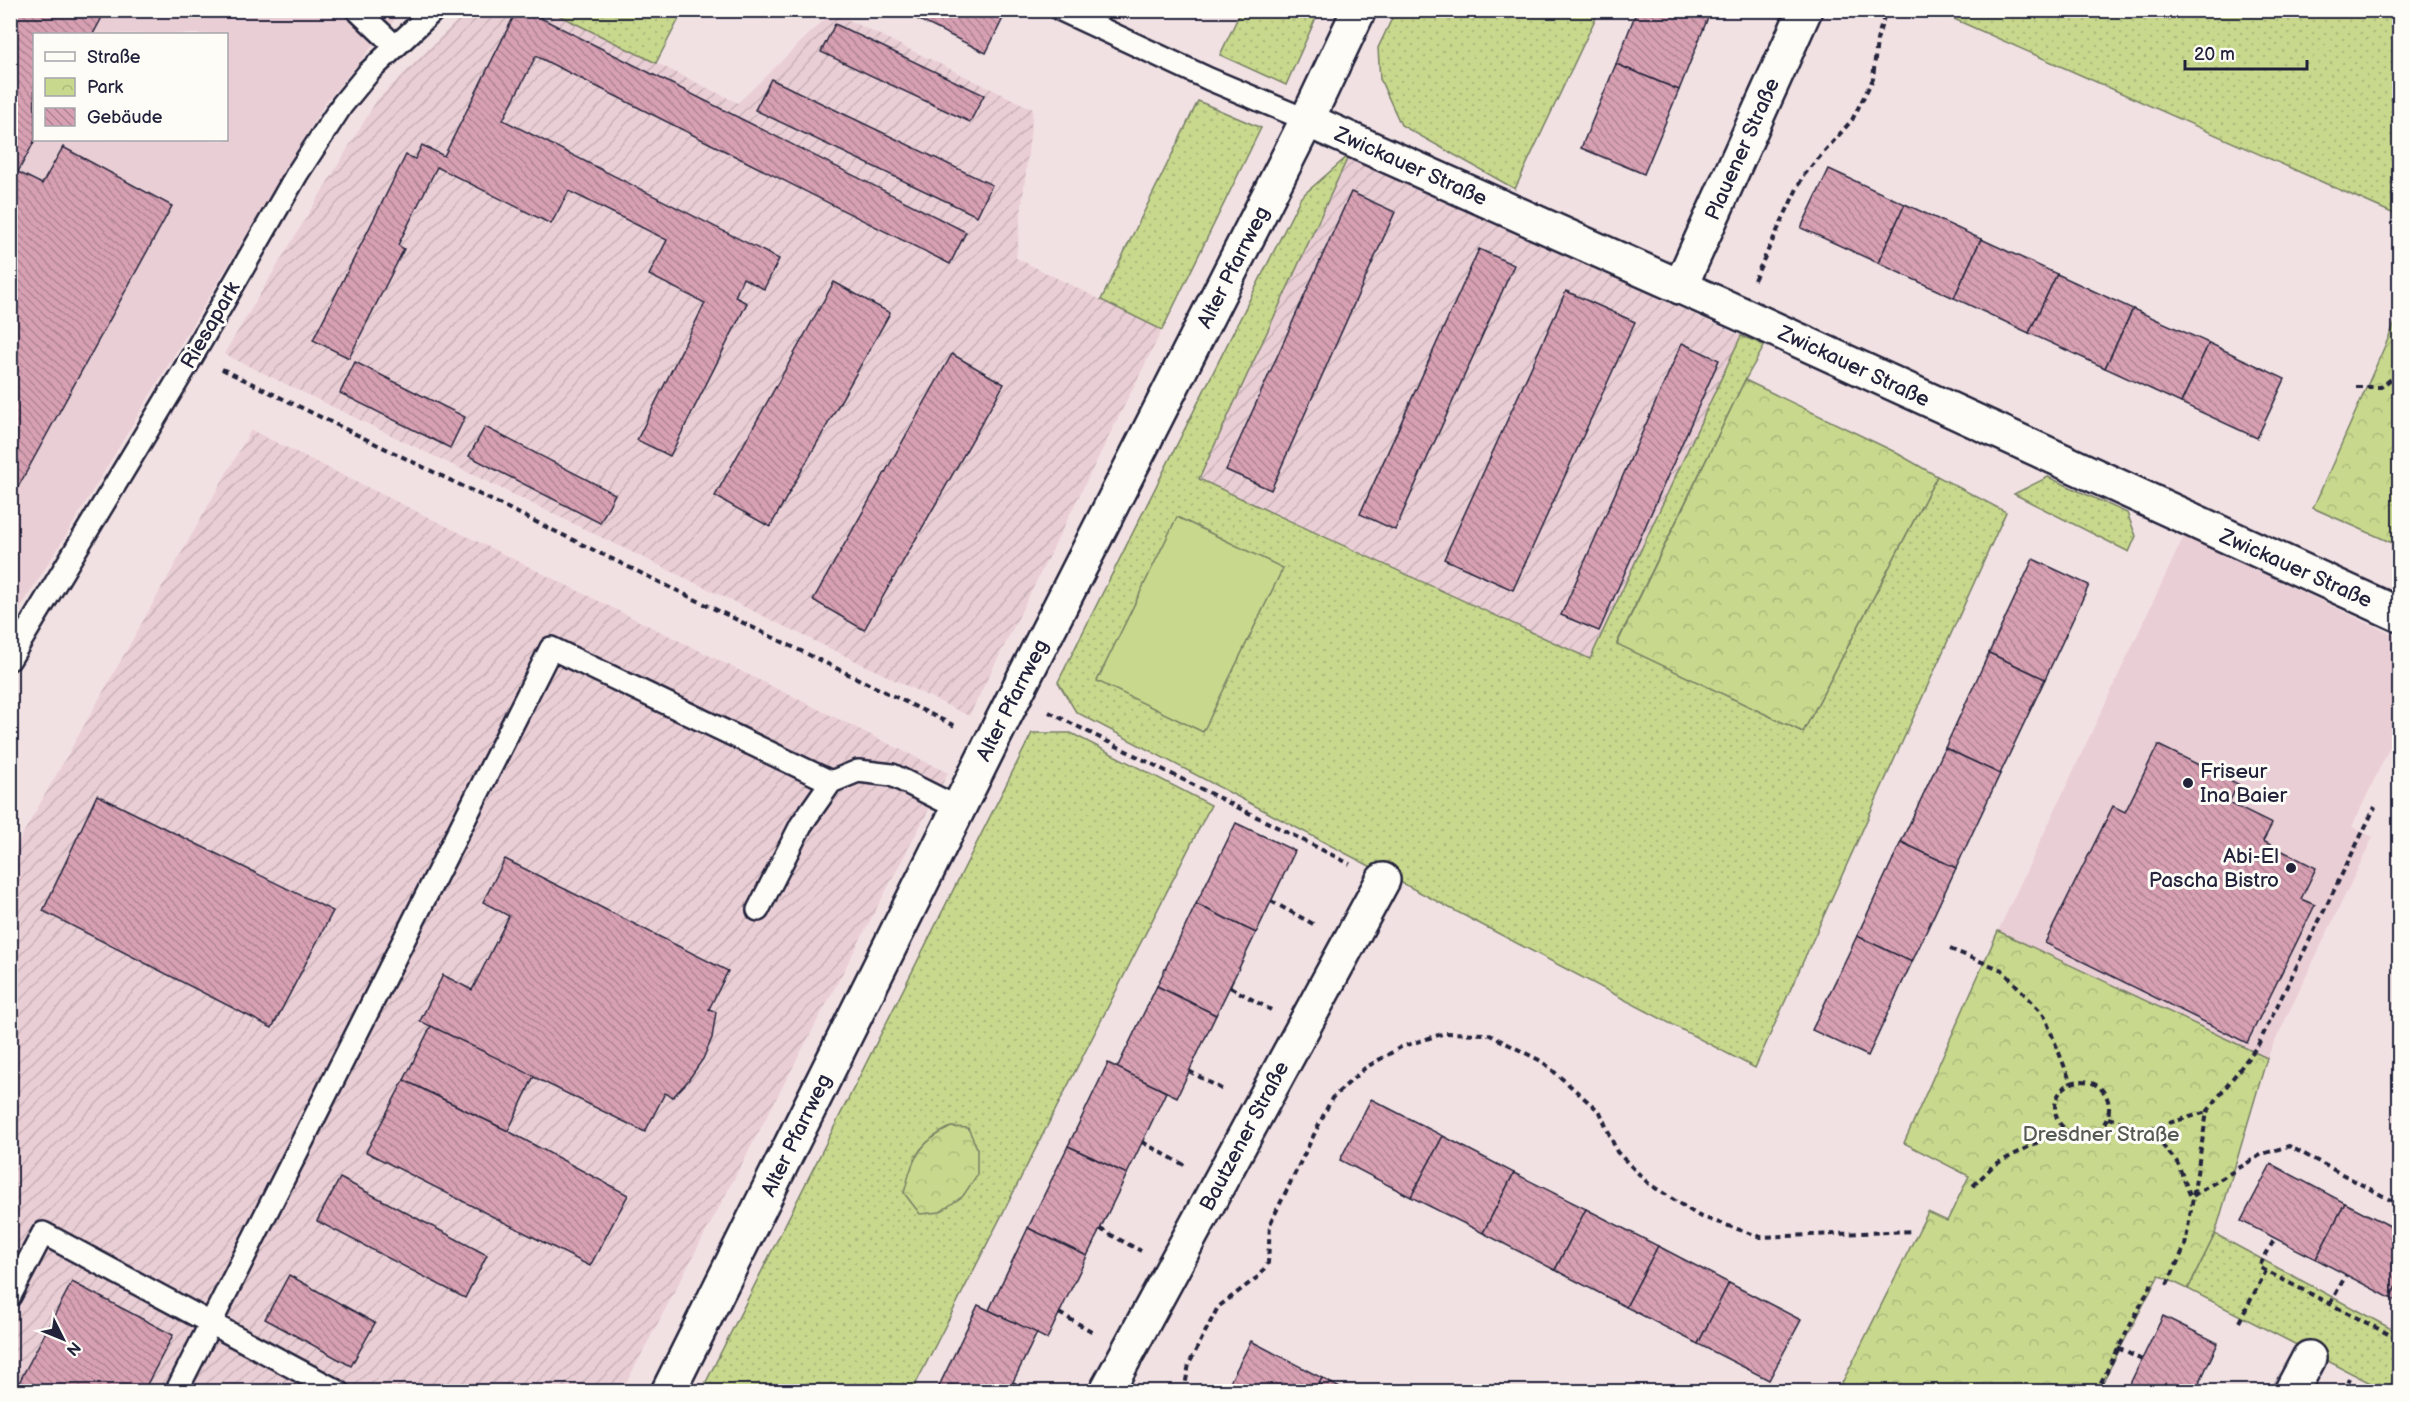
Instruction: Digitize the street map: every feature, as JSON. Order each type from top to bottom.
[{"type":"street","name":"Alter Pfarrweg","points":[[668,1392],[990,743],[1308,120],[1359,10]]},
{"type":"street","name":"Plauener Straße","points":[[1680,287],[1805,10]]},
{"type":"street","name":"Zwickauer Straße","points":[[1308,120],[1739,313],[2400,615]]},
{"type":"street","name":"Bautzener Straße","points":[[1106,1392],[1383,880]]},
{"type":"street","points":[[2291,1392],[2309,1358]]},
{"type":"lane","points":[[357,10],[395,46]]},
{"type":"lane","name":"Riesapark","points":[[10,659],[193,355],[297,174],[342,105],[369,72],[434,10]]},
{"type":"lane","points":[[1061,10],[1209,79],[1308,120]]},
{"type":"lane","points":[[176,1392],[551,648],[831,782]]},
{"type":"lane","points":[[758,910],[801,825],[831,782],[858,771],[892,775],[958,808]]},
{"type":"lane","points":[[10,1296],[43,1233],[339,1392]]},
{"type":"path","points":[[1739,313],[1803,176],[1852,120],[1872,79],[1877,40],[1886,10]]},
{"type":"path","points":[[193,355],[990,743]]},
{"type":"path","points":[[2356,387],[2381,387],[2400,372]]},
{"type":"path","points":[[1015,695],[1383,880]]},
{"type":"path","points":[[2167,1285],[2185,1246],[2206,1112],[2258,1045],[2375,807]]},
{"type":"path","points":[[1271,901],[1349,943]]},
{"type":"path","points":[[1950,949],[2002,970],[2044,1015],[2071,1083]]},
{"type":"path","points":[[1230,987],[1304,1027]]},
{"type":"path","points":[[1184,1392],[1189,1364],[1218,1307],[1259,1276],[1268,1263],[1270,1224],[1332,1098],[1365,1068],[1401,1047],[1444,1033],[1488,1034],[1543,1062],[1600,1112],[1617,1152],[1649,1184],[1699,1216],[1761,1237],[1913,1231]]},
{"type":"path","points":[[2084,1080],[2096,1084],[2105,1093],[2110,1105],[2108,1118],[2100,1129],[2088,1136],[2075,1135],[2063,1129],[2056,1120],[2054,1109],[2056,1098],[2062,1089],[2071,1083],[2084,1080]]},
{"type":"path","points":[[2108,1118],[2148,1129],[2206,1112]]},
{"type":"path","points":[[1973,1186],[1994,1165],[2063,1129]]},
{"type":"path","points":[[2148,1129],[2177,1162],[2192,1197]]},
{"type":"path","points":[[1142,1142],[1219,1184]]},
{"type":"path","points":[[2192,1197],[2262,1154],[2289,1146],[2400,1205]]},
{"type":"path","points":[[1100,1229],[1173,1268]]},
{"type":"path","points":[[2275,1238],[2259,1267],[2400,1340]]},
{"type":"path","points":[[2239,1322],[2266,1271]]},
{"type":"path","points":[[2330,1304],[2346,1275]]},
{"type":"path","points":[[2096,1392],[2154,1279]]},
{"type":"path","points":[[2118,1348],[2142,1360]]},
{"type":"path","points":[[2343,1392],[2349,1379]]},
{"type":"path","points":[[1012,1383],[1029,1392]]},
{"type":"path","points":[[2198,1385],[2210,1392]]},
{"type":"shaded area","points":[[468,10],[550,11],[738,103],[832,12],[1033,109],[1016,258],[1162,330],[969,716],[224,354],[377,100]]},
{"type":"shaded area","points":[[11,11],[402,11],[326,102],[11,623]]},
{"type":"shaded area","points":[[1349,155],[1741,336],[1590,660],[1198,479]]},
{"type":"shaded area","points":[[251,430],[948,773],[622,1391],[11,1392],[11,855]]},
{"type":"shaded area","points":[[2184,536],[2399,638],[2399,727],[2352,827],[2373,837],[2267,1058],[1998,931]]},
{"type":"green space","points":[[1396,10],[1599,11],[1515,189],[1401,125],[1380,79],[1378,48]]},
{"type":"green space","points":[[550,11],[683,11],[656,63]]},
{"type":"green space","points":[[1241,11],[1319,11],[1286,85],[1220,55]]},
{"type":"green space","points":[[1936,11],[2399,11],[2399,216]]},
{"type":"green space","points":[[1198,101],[1261,128],[1162,330],[1101,300]]},
{"type":"green space","points":[[1349,155],[1199,479],[1590,659],[1741,336],[1765,345],[1745,380],[1617,643],[1803,732],[1937,476],[2006,512],[1755,1068],[1076,712],[1058,682],[1301,197]]},
{"type":"green space","points":[[2399,314],[2400,546],[2313,508]]},
{"type":"green space","points":[[1745,380],[1893,451],[1937,476],[1803,732],[1617,644]]},
{"type":"green space","points":[[2048,477],[2127,513],[2136,536],[2129,552],[2014,494]]},
{"type":"green space","points":[[1177,517],[1283,568],[1203,732],[1097,681]]},
{"type":"green space","points":[[1032,733],[1071,733],[1211,805],[912,1391],[701,1392]]},
{"type":"green space","name":"Dresdner Straße","points":[[1998,931],[2267,1058],[2215,1234],[2188,1289],[2159,1275],[2098,1391],[1838,1391],[1928,1212],[1947,1221],[1969,1176],[1904,1143]]},
{"type":"green space","points":[[951,1127],[968,1128],[977,1148],[977,1175],[963,1196],[940,1212],[920,1214],[904,1193],[910,1171],[918,1153],[924,1146]]},
{"type":"green space","points":[[2215,1234],[2399,1333],[2399,1391],[2386,1391],[2188,1289]]},
{"type":"building","points":[[10,10],[106,10],[94,33],[33,33],[34,141],[18,172],[42,184],[63,147],[172,206],[17,489],[10,485]]},
{"type":"building","points":[[517,10],[525,10],[966,232],[950,264],[536,56],[503,120],[779,259],[764,289],[743,278],[735,297],[747,303],[670,456],[637,440],[705,303],[649,275],[667,240],[569,191],[551,224],[437,167],[398,245],[404,249],[349,358],[313,340],[406,155],[415,159],[422,145],[444,156]]},
{"type":"building","points":[[922,10],[1007,10],[986,53],[917,19]]},
{"type":"building","points":[[1637,10],[1711,10],[1679,90],[1616,64]]},
{"type":"building","points":[[835,24],[984,95],[970,122],[821,52]]},
{"type":"building","points":[[1616,64],[1679,90],[1644,174],[1581,148]]},
{"type":"building","points":[[771,79],[992,185],[977,216],[755,110]]},
{"type":"building","points":[[1829,169],[1905,204],[1878,263],[1801,228]]},
{"type":"building","points":[[1351,192],[1395,212],[1271,490],[1226,470]]},
{"type":"building","points":[[1905,204],[1981,239],[1954,298],[1878,263]]},
{"type":"building","points":[[1981,239],[2057,274],[2029,333],[1954,298]]},
{"type":"building","points":[[1479,249],[1514,265],[1395,530],[1360,514]]},
{"type":"building","points":[[2057,274],[2133,309],[2105,368],[2029,333]]},
{"type":"building","points":[[834,282],[890,313],[770,527],[715,496]]},
{"type":"building","points":[[1566,291],[1635,322],[1513,590],[1444,559]]},
{"type":"building","points":[[2133,309],[2209,343],[2181,403],[2105,368]]},
{"type":"building","points":[[1682,343],[1719,360],[1599,631],[1561,615]]},
{"type":"building","points":[[2209,343],[2285,379],[2257,438],[2181,403]]},
{"type":"building","points":[[952,354],[1004,384],[864,630],[813,600]]},
{"type":"building","points":[[355,362],[465,417],[450,448],[340,393]]},
{"type":"building","points":[[485,427],[615,494],[600,523],[469,456]]},
{"type":"building","points":[[2033,559],[2089,585],[2045,679],[1989,653]]},
{"type":"building","points":[[1989,653],[2045,679],[2000,774],[1945,748]]},
{"type":"building","points":[[2158,745],[2238,784],[2229,803],[2272,824],[2263,841],[2316,868],[2301,899],[2315,905],[2247,1043],[2045,943],[2113,806],[2125,812]]},
{"type":"building","points":[[1945,748],[2000,774],[1956,868],[1901,842]]},
{"type":"building","points":[[97,795],[333,911],[272,1028],[43,911]]},
{"type":"building","points":[[1236,823],[1295,851],[1256,933],[1196,904]]},
{"type":"building","points":[[1901,842],[1956,868],[1912,962],[1857,936]]},
{"type":"building","points":[[505,859],[728,971],[709,1009],[716,1012],[712,1038],[703,1059],[673,1097],[665,1093],[645,1132],[420,1021],[443,975],[472,990],[509,916],[483,902]]},
{"type":"building","points":[[1196,904],[1256,933],[1216,1015],[1157,986]]},
{"type":"building","points":[[1857,936],[1912,962],[1868,1056],[1812,1030]]},
{"type":"building","points":[[1157,986],[1216,1015],[1177,1097],[1117,1068]]},
{"type":"building","points":[[431,1026],[534,1076],[508,1131],[404,1080]]},
{"type":"building","points":[[1108,1063],[1166,1092],[1127,1174],[1068,1146]]},
{"type":"building","points":[[404,1080],[508,1131],[628,1195],[590,1266],[366,1152]]},
{"type":"building","points":[[1371,1099],[1443,1136],[1411,1197],[1340,1160]]},
{"type":"building","points":[[1443,1136],[1514,1173],[1483,1233],[1411,1197]]},
{"type":"building","points":[[1068,1146],[1127,1174],[1087,1256],[1028,1228]]},
{"type":"building","points":[[2271,1164],[2345,1203],[2316,1259],[2241,1221]]},
{"type":"building","points":[[1514,1173],[1586,1209],[1555,1270],[1483,1233]]},
{"type":"building","points":[[340,1178],[487,1255],[465,1298],[317,1221]]},
{"type":"building","points":[[2345,1203],[2400,1231],[2400,1279],[2390,1298],[2316,1259]]},
{"type":"building","points":[[1586,1209],[1658,1246],[1626,1307],[1555,1270]]},
{"type":"building","points":[[1028,1228],[1087,1256],[1047,1339],[989,1310]]},
{"type":"building","points":[[1658,1246],[1729,1283],[1698,1344],[1626,1307]]},
{"type":"building","points":[[289,1275],[375,1323],[351,1366],[265,1319]]},
{"type":"building","points":[[2400,1279],[2400,1303],[2390,1298]]},
{"type":"building","points":[[72,1282],[173,1335],[143,1392],[14,1392]]},
{"type":"building","points":[[1729,1283],[1801,1320],[1769,1380],[1698,1344]]},
{"type":"building","points":[[978,1305],[1037,1333],[1008,1392],[950,1392],[939,1386]]},
{"type":"building","points":[[2163,1316],[2218,1343],[2195,1392],[2126,1392]]},
{"type":"building","points":[[1251,1341],[1322,1378],[1315,1392],[1225,1392]]},
{"type":"building","points":[[1322,1378],[1347,1392],[1315,1392]]},
{"type":"place","name":"Friseur Ina Baier","points":[[2188,783]]},
{"type":"place","name":"Abi-El Pascha Bistro","points":[[2291,868]]}]
